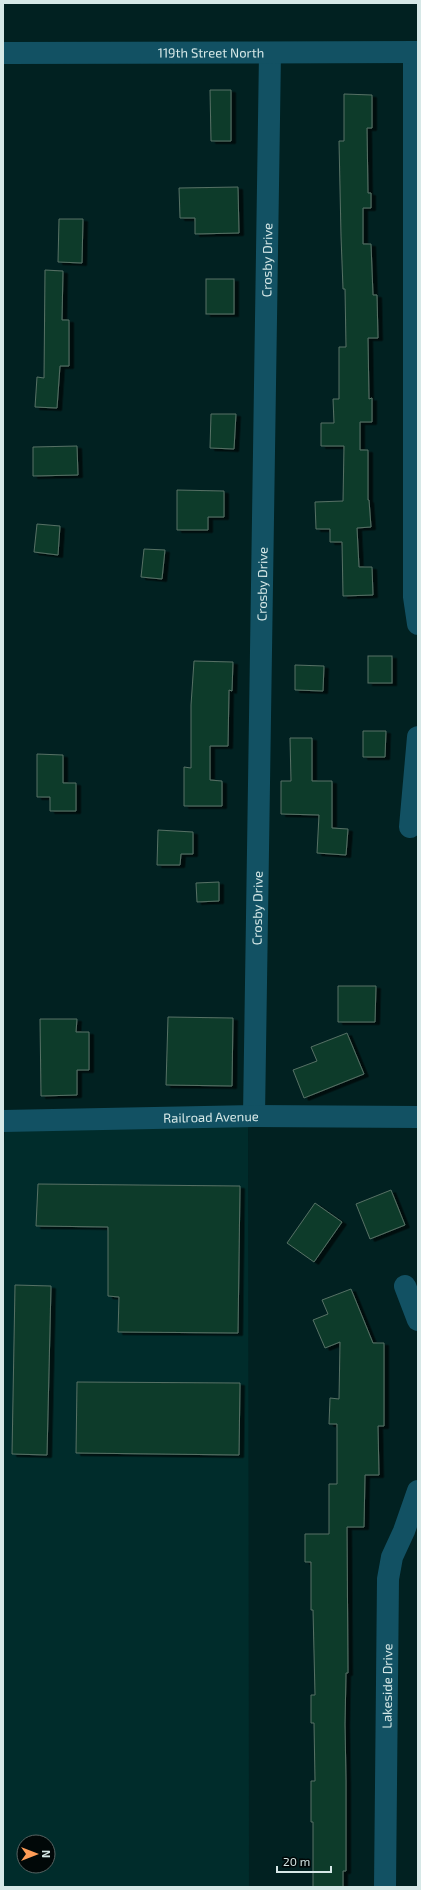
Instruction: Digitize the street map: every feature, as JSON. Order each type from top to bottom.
[{"type":"street","name":"119th Street North","points":[[3,53],[416,52]]},
{"type":"street","points":[[416,52],[414,597],[418,624]]},
{"type":"street","name":"Crosby Drive","points":[[254,1116],[270,53]]},
{"type":"street","points":[[410,827],[418,737]]},
{"type":"street","name":"Railroad Avenue","points":[[3,1121],[254,1116],[418,1117]]},
{"type":"street","points":[[405,1286],[418,1320]]},
{"type":"street","name":"Lakeside Drive","points":[[385,1887],[388,1579],[392,1557],[404,1531],[418,1491]]},
{"type":"shaded area","points":[[248,1126],[249,1887],[3,1887],[3,1157],[5,1131]]},
{"type":"building","points":[[210,90],[231,90],[231,141],[211,141]]},
{"type":"building","points":[[344,94],[372,95],[372,128],[367,128],[368,193],[371,193],[371,208],[363,208],[363,244],[371,244],[373,295],[377,295],[378,338],[368,338],[369,399],[372,398],[372,422],[360,422],[360,450],[368,450],[368,500],[371,527],[357,528],[359,567],[372,567],[373,595],[343,596],[342,542],[330,542],[330,529],[316,529],[315,502],[343,501],[344,446],[321,446],[321,423],[334,423],[333,399],[339,399],[339,347],[346,347],[345,289],[343,289],[341,236],[339,141],[344,141]]},
{"type":"building","points":[[238,187],[239,233],[195,234],[195,218],[180,218],[179,188]]},
{"type":"building","points":[[59,219],[83,219],[82,263],[58,262]]},
{"type":"building","points":[[45,270],[63,271],[62,320],[69,320],[69,366],[60,366],[57,408],[35,407],[37,377],[44,378]]},
{"type":"building","points":[[206,279],[234,279],[234,314],[206,314]]},
{"type":"building","points":[[211,414],[236,414],[234,449],[210,448]]},
{"type":"building","points":[[77,446],[78,475],[33,476],[33,447]]},
{"type":"building","points":[[177,490],[224,491],[224,517],[208,517],[208,530],[177,530]]},
{"type":"building","points":[[37,524],[60,526],[58,555],[34,552]]},
{"type":"building","points":[[144,549],[165,550],[162,579],[141,577]]},
{"type":"building","points":[[368,656],[392,656],[392,683],[368,683]]},
{"type":"building","points":[[194,661],[233,662],[232,691],[229,690],[228,746],[210,746],[210,780],[222,781],[222,806],[184,806],[184,767],[191,768],[191,705]]},
{"type":"building","points":[[295,665],[324,666],[323,691],[295,690]]},
{"type":"building","points":[[363,731],[386,731],[385,757],[363,757]]},
{"type":"building","points":[[290,738],[312,738],[312,781],[332,781],[332,828],[348,829],[346,855],[317,853],[319,815],[281,814],[281,781],[291,781]]},
{"type":"building","points":[[37,754],[63,755],[63,783],[76,783],[76,811],[50,811],[50,797],[37,797]]},
{"type":"building","points":[[158,830],[193,832],[193,854],[181,854],[180,865],[157,865]]},
{"type":"building","points":[[219,882],[219,901],[197,902],[196,883]]},
{"type":"building","points":[[338,986],[376,986],[375,1022],[338,1022]]},
{"type":"building","points":[[168,1017],[233,1018],[232,1086],[166,1085]]},
{"type":"building","points":[[40,1019],[77,1019],[76,1032],[89,1032],[89,1070],[77,1070],[77,1095],[41,1096]]},
{"type":"building","points":[[347,1033],[364,1074],[304,1098],[293,1070],[317,1061],[311,1047]]},
{"type":"building","points":[[38,1184],[240,1186],[238,1333],[118,1332],[119,1297],[108,1296],[108,1227],[36,1226]]},
{"type":"building","points":[[391,1190],[405,1225],[370,1239],[356,1204]]},
{"type":"building","points":[[315,1203],[342,1222],[314,1262],[287,1243]]},
{"type":"building","points":[[15,1285],[51,1286],[47,1455],[12,1454]]},
{"type":"building","points":[[351,1289],[373,1343],[384,1343],[384,1426],[378,1426],[379,1475],[365,1475],[364,1527],[347,1527],[348,1673],[346,1673],[345,1724],[346,1871],[343,1871],[343,1887],[313,1887],[313,1822],[311,1822],[311,1781],[315,1781],[314,1723],[311,1723],[311,1695],[315,1695],[313,1610],[311,1610],[311,1562],[305,1562],[305,1534],[329,1534],[329,1484],[337,1484],[337,1424],[329,1424],[330,1398],[339,1399],[340,1342],[325,1348],[313,1320],[328,1314],[322,1300]]},
{"type":"building","points":[[77,1382],[240,1383],[239,1455],[76,1453]]}]
